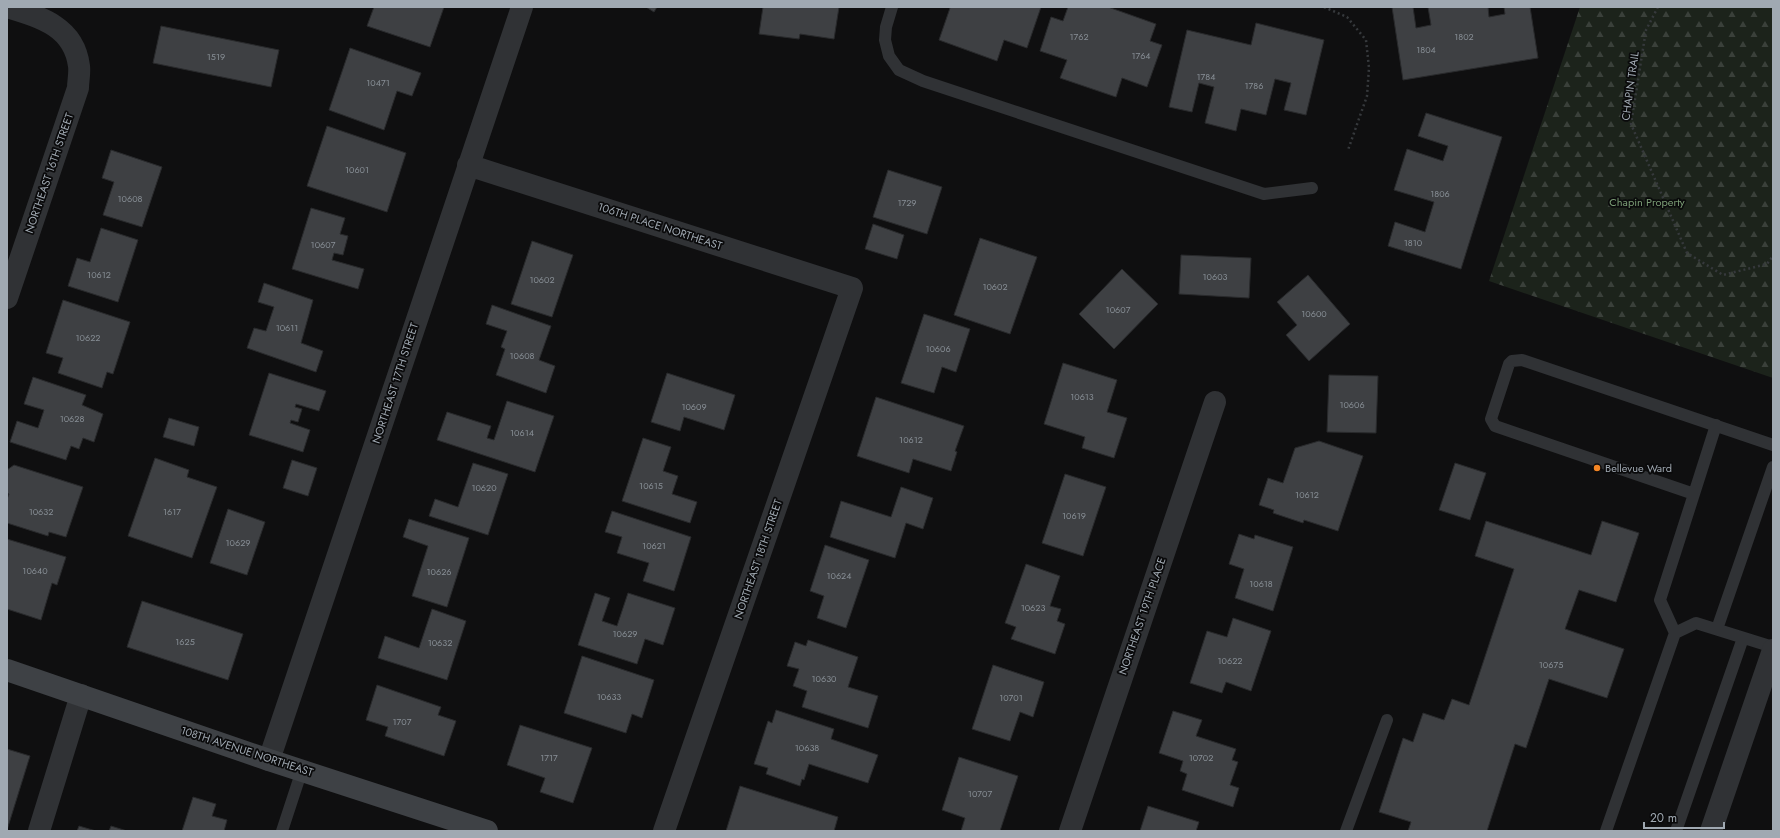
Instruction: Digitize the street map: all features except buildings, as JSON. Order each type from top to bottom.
[{"type":"main road","name":"108TH AVENUE NORTHEAST","points":[[7,670],[302,770],[448,825],[487,831]]},
{"type":"street","name":"NORTHEAST 16TH STREET","points":[[7,7],[53,23],[74,47],[79,67],[78,88],[7,298]]},
{"type":"street","name":"NORTHEAST 17TH STREET","points":[[269,760],[522,7]]},
{"type":"street","name":"106TH PLACE NORTHEAST","points":[[468,165],[852,288]]},
{"type":"street","name":"NORTHEAST 18TH STREET","points":[[664,831],[852,288]]},
{"type":"street","name":"NORTHEAST 19TH PLACE","points":[[1070,831],[1214,402]]},
{"type":"street","points":[[1711,831],[1773,649]]},
{"type":"street","points":[[39,831],[81,695]]},
{"type":"lane","points":[[892,7],[886,27],[885,40],[889,56],[899,70],[923,81],[1264,194],[1312,188]]},
{"type":"lane","points":[[1694,494],[1500,429],[1495,426],[1491,419],[1509,364],[1518,359],[1716,424],[1773,445]]},
{"type":"lane","points":[[1606,831],[1675,633],[1660,600],[1716,424]]},
{"type":"lane","points":[[1717,629],[1773,467]]},
{"type":"lane","points":[[1675,633],[1696,623],[1773,649]]},
{"type":"lane","points":[[1676,831],[1743,638]]},
{"type":"lane","points":[[1346,831],[1386,720]]},
{"type":"lane","points":[[282,831],[302,770]]},
{"type":"path","points":[[1324,7],[1347,17],[1366,40],[1370,68],[1368,96],[1348,150]]},
{"type":"path","name":"CHAPIN TRAIL","points":[[1658,7],[1646,30],[1631,124],[1687,253],[1723,276],[1767,264],[1773,256]]},
{"type":"green space","name":"Chapin Property","points":[[1580,7],[1773,7],[1773,378],[1489,281]]},
{"type":"place","name":"Bellevue Ward","points":[[1597,468]]}]
